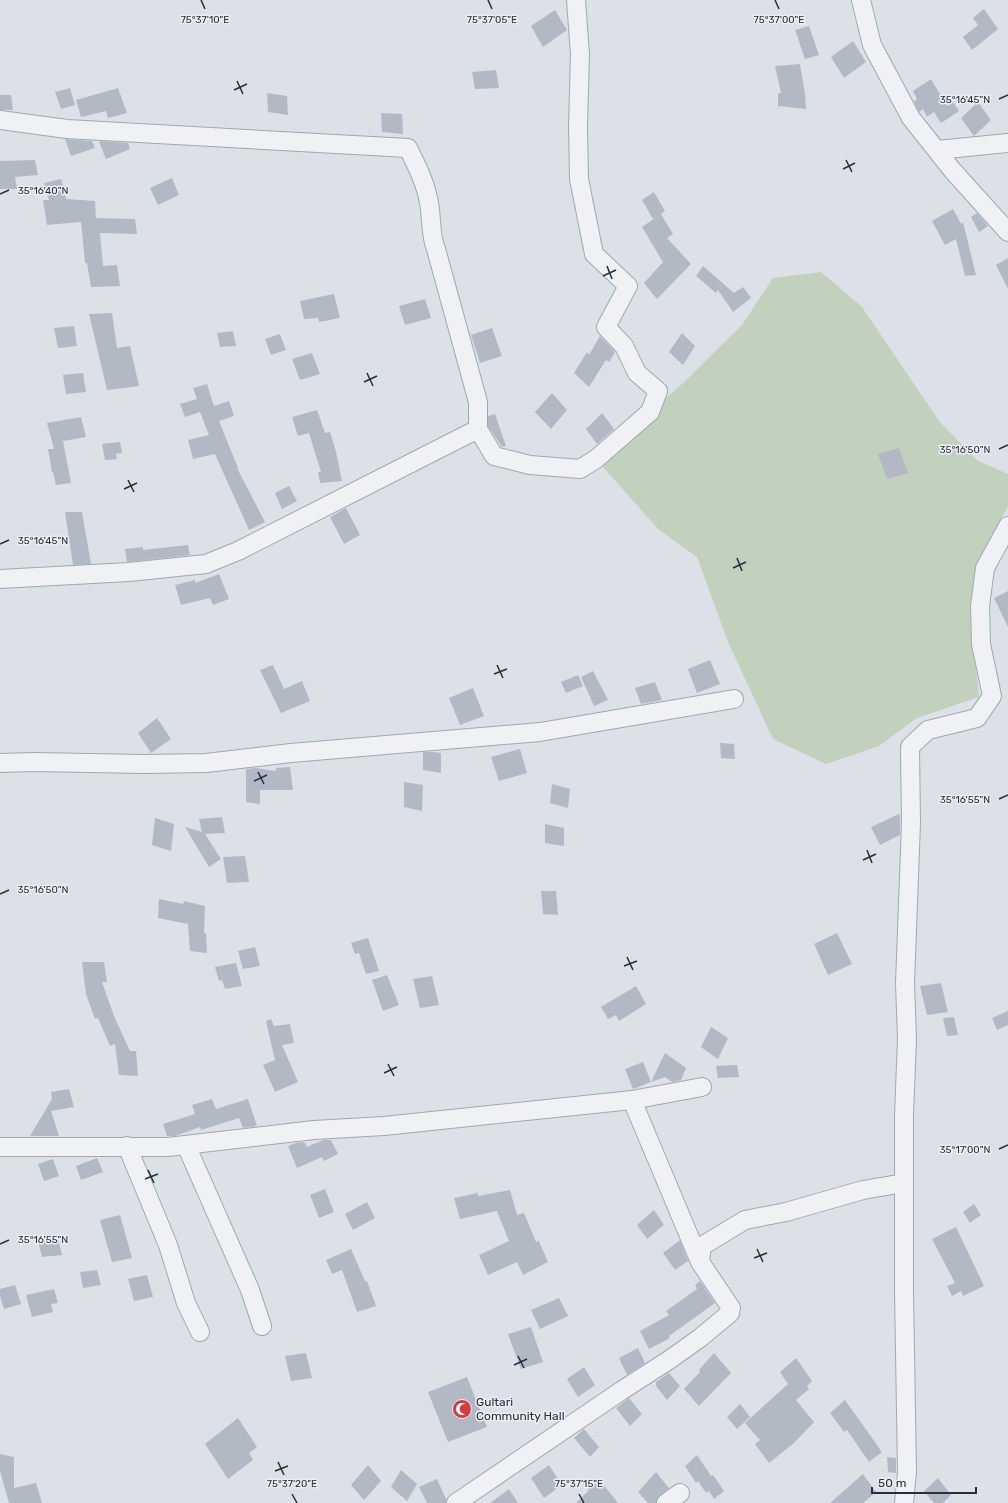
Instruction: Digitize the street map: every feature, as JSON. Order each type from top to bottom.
[{"type":"street","points":[[0,120],[67,129],[408,148],[420,173],[429,203],[433,242],[478,402],[478,429],[494,456],[530,465],[580,469],[596,459],[650,412],[658,391],[637,373],[624,346],[606,327],[628,286],[594,254],[579,179],[578,126],[580,54],[576,0]]},
{"type":"street","points":[[861,0],[872,45],[911,118],[953,171],[1008,232]]},
{"type":"street","points":[[937,150],[1008,143]]},
{"type":"street","points":[[0,579],[129,572],[206,564],[238,552],[478,429]]},
{"type":"street","points":[[904,1503],[907,1472],[904,1183],[904,1115],[907,1039],[905,983],[911,823],[910,747],[928,730],[977,718],[992,696],[981,644],[980,606],[985,568],[1008,526]]},
{"type":"street","points":[[0,763],[206,764],[291,753],[540,732],[734,699]]},
{"type":"street","points":[[0,1147],[186,1145],[314,1130],[384,1126],[632,1100],[702,1087]]},
{"type":"street","points":[[456,1503],[669,1360],[700,1338],[730,1313],[731,1308],[700,1262],[632,1100]]},
{"type":"street","points":[[186,1145],[250,1290],[262,1326]]},
{"type":"street","points":[[127,1146],[168,1245],[186,1303],[200,1332]]},
{"type":"street","points":[[700,1262],[702,1246],[745,1220],[786,1212],[863,1190],[904,1183]]},
{"type":"green space","points":[[821,272],[862,307],[939,421],[978,461],[1008,474],[1008,506],[979,562],[971,619],[979,697],[917,718],[879,746],[826,764],[773,739],[728,642],[697,557],[658,529],[596,459],[682,384],[742,325],[773,278]]},
{"type":"building","points":[[984,9],[998,29],[972,50],[963,37],[978,25],[973,18]]},
{"type":"building","points":[[555,10],[567,30],[543,47],[531,26]]},
{"type":"building","points":[[809,26],[819,55],[805,59],[795,30]]},
{"type":"building","points":[[853,41],[866,62],[844,78],[831,57]]},
{"type":"building","points":[[800,64],[806,109],[778,106],[778,93],[781,93],[775,66]]},
{"type":"building","points":[[496,70],[499,88],[475,89],[472,72]]},
{"type":"building","points":[[931,79],[947,106],[953,102],[959,111],[941,123],[934,112],[927,117],[923,109],[919,112],[914,101],[917,99],[913,91]]},
{"type":"building","points":[[70,88],[75,105],[61,109],[55,92]]},
{"type":"building","points":[[118,88],[127,113],[108,118],[106,111],[81,117],[76,100]]},
{"type":"building","points":[[267,93],[287,96],[288,115],[268,112]]},
{"type":"building","points":[[0,95],[11,95],[13,110],[0,110]]},
{"type":"building","points":[[978,102],[991,120],[974,136],[961,118]]},
{"type":"building","points":[[381,113],[402,114],[403,134],[382,132]]},
{"type":"building","points":[[65,139],[92,141],[95,148],[71,156]]},
{"type":"building","points":[[99,142],[128,143],[130,149],[106,159]]},
{"type":"building","points":[[35,160],[38,175],[15,177],[17,189],[0,189],[0,161]]},
{"type":"building","points":[[172,178],[179,195],[158,205],[150,188]]},
{"type":"building","points":[[61,179],[66,199],[95,201],[96,218],[135,219],[137,234],[100,233],[103,266],[117,265],[120,286],[91,287],[87,263],[85,263],[81,222],[47,225],[43,200],[49,200],[44,183]]},
{"type":"building","points":[[654,192],[665,211],[653,219],[642,200]]},
{"type":"building","points":[[953,209],[961,224],[963,222],[976,275],[965,276],[956,239],[945,245],[932,221]]},
{"type":"building","points":[[977,213],[988,226],[979,232],[971,217]]},
{"type":"building","points":[[661,214],[673,234],[667,238],[691,264],[657,299],[644,283],[663,262],[642,227]]},
{"type":"building","points":[[1008,258],[1008,289],[996,265]]},
{"type":"building","points":[[703,266],[734,293],[743,287],[751,298],[733,312],[718,290],[716,293],[696,276]]},
{"type":"building","points":[[334,294],[340,318],[319,322],[318,318],[304,319],[300,301]]},
{"type":"building","points":[[425,299],[431,318],[405,325],[399,306]]},
{"type":"building","points":[[112,313],[117,348],[130,346],[139,386],[107,390],[89,314]]},
{"type":"building","points":[[74,326],[77,346],[58,348],[54,328]]},
{"type":"building","points":[[492,328],[502,356],[480,363],[471,335]]},
{"type":"building","points":[[233,331],[236,346],[220,347],[217,333]]},
{"type":"building","points":[[682,333],[695,346],[683,365],[669,352]]},
{"type":"building","points":[[280,334],[286,350],[271,355],[265,339]]},
{"type":"building","points":[[600,336],[615,352],[609,362],[606,360],[589,387],[574,373],[587,352],[589,355]]},
{"type":"building","points":[[312,353],[320,374],[300,380],[292,359]]},
{"type":"building","points":[[83,373],[86,392],[66,394],[63,375]]},
{"type":"building","points":[[207,384],[214,406],[229,401],[234,416],[219,421],[237,468],[265,522],[249,530],[215,454],[193,459],[188,440],[209,435],[200,412],[185,417],[180,404],[197,399],[193,388]]},
{"type":"building","points":[[552,393],[567,410],[551,429],[535,412]]},
{"type":"building","points":[[317,410],[325,433],[330,432],[342,481],[320,483],[318,472],[321,472],[309,433],[298,436],[292,417]]},
{"type":"building","points":[[602,413],[614,429],[597,444],[586,429]]},
{"type":"building","points":[[495,414],[506,446],[502,447],[488,426],[488,416]]},
{"type":"building","points":[[81,417],[86,437],[63,441],[71,483],[56,485],[48,449],[54,449],[47,423]]},
{"type":"building","points":[[120,442],[122,453],[116,454],[117,459],[105,460],[102,444]]},
{"type":"building","points":[[899,448],[908,473],[887,479],[878,454]]},
{"type":"building","points":[[289,486],[297,501],[282,509],[275,493]]},
{"type":"building","points":[[346,508],[360,535],[344,544],[330,517]]},
{"type":"building","points":[[65,512],[82,512],[91,564],[73,565]]},
{"type":"building","points":[[188,545],[190,555],[127,562],[125,549],[143,547],[143,550]]},
{"type":"building","points":[[219,574],[229,599],[213,605],[210,598],[181,605],[175,585],[195,580],[195,583]]},
{"type":"building","points":[[1008,591],[1008,627],[994,598]]},
{"type":"building","points":[[710,660],[720,684],[697,693],[688,669]]},
{"type":"building","points":[[273,665],[284,689],[302,681],[310,701],[281,713],[260,670]]},
{"type":"building","points":[[593,671],[608,700],[594,706],[581,677]]},
{"type":"building","points":[[578,675],[583,686],[566,693],[561,682]]},
{"type":"building","points":[[655,682],[662,700],[641,704],[635,688]]},
{"type":"building","points":[[473,688],[484,716],[460,725],[449,698]]},
{"type":"building","points":[[157,718],[171,739],[151,753],[138,733]]},
{"type":"building","points":[[720,743],[734,744],[735,759],[721,758]]},
{"type":"building","points":[[520,749],[527,773],[499,781],[491,757]]},
{"type":"building","points":[[423,752],[441,753],[441,773],[423,770]]},
{"type":"building","points":[[290,767],[293,790],[260,790],[260,804],[246,802],[246,769],[255,768],[276,771],[276,768]]},
{"type":"building","points":[[404,782],[423,785],[422,811],[404,807]]},
{"type":"building","points":[[552,784],[570,789],[568,808],[550,803]]},
{"type":"building","points":[[899,814],[900,835],[880,845],[871,827]]},
{"type":"building","points":[[222,817],[225,833],[205,834],[221,859],[209,867],[185,827],[202,832],[199,819]]},
{"type":"building","points":[[155,818],[174,824],[171,851],[152,845]]},
{"type":"building","points":[[545,824],[564,828],[564,846],[545,843]]},
{"type":"building","points":[[245,856],[249,882],[227,883],[223,857]]},
{"type":"building","points":[[541,891],[556,891],[558,915],[543,914]]},
{"type":"building","points":[[159,899],[183,904],[184,901],[205,906],[204,933],[206,933],[207,953],[190,951],[188,924],[158,918]]},
{"type":"building","points":[[837,933],[852,964],[828,975],[814,944]]},
{"type":"building","points":[[368,938],[379,971],[366,974],[359,953],[355,954],[351,943]]},
{"type":"building","points":[[255,947],[260,966],[243,969],[238,951]]},
{"type":"building","points":[[82,962],[104,962],[107,982],[102,982],[114,1016],[130,1051],[136,1051],[138,1076],[119,1075],[115,1044],[110,1046],[98,1018],[95,1019],[86,994]]},
{"type":"building","points":[[236,963],[242,986],[225,989],[222,980],[219,981],[215,967]]},
{"type":"building","points":[[387,975],[399,1005],[383,1011],[372,980]]},
{"type":"building","points":[[432,976],[439,1005],[420,1008],[413,979]]},
{"type":"building","points":[[941,983],[948,1012],[927,1015],[920,986]]},
{"type":"building","points":[[636,986],[646,1004],[619,1021],[616,1015],[608,1019],[601,1007]]},
{"type":"building","points":[[1008,1011],[1008,1025],[997,1030],[992,1018]]},
{"type":"building","points":[[954,1017],[958,1035],[947,1036],[943,1018]]},
{"type":"building","points":[[271,1019],[274,1026],[290,1024],[294,1043],[282,1045],[298,1082],[275,1092],[263,1065],[275,1060],[266,1021]]},
{"type":"building","points":[[711,1027],[728,1038],[718,1059],[701,1047]]},
{"type":"building","points":[[665,1053],[686,1068],[681,1080],[672,1082],[665,1077],[651,1082]]},
{"type":"building","points":[[643,1062],[651,1082],[633,1089],[625,1069]]},
{"type":"building","points":[[737,1065],[739,1077],[718,1078],[716,1066]]},
{"type":"building","points":[[69,1089],[74,1107],[51,1111],[59,1136],[30,1136],[52,1099],[51,1092]]},
{"type":"building","points":[[212,1099],[216,1109],[248,1099],[257,1126],[243,1128],[239,1118],[201,1130],[200,1127],[175,1136],[167,1136],[163,1124],[195,1114],[192,1105]]},
{"type":"building","points":[[323,1140],[331,1140],[338,1154],[324,1161],[322,1157],[297,1168],[288,1146],[304,1142],[307,1147]]},
{"type":"building","points":[[97,1158],[103,1172],[81,1180],[76,1166]]},
{"type":"building","points":[[53,1159],[59,1176],[44,1181],[38,1164]]},
{"type":"building","points":[[325,1189],[334,1212],[319,1218],[310,1195]]},
{"type":"building","points":[[510,1190],[517,1215],[524,1213],[536,1242],[539,1241],[548,1262],[523,1275],[517,1262],[488,1275],[479,1255],[509,1241],[497,1211],[460,1219],[454,1198],[478,1193],[478,1196]]},
{"type":"building","points":[[367,1202],[375,1218],[353,1230],[345,1214]]},
{"type":"building","points":[[974,1204],[981,1215],[970,1223],[963,1212]]},
{"type":"building","points":[[654,1210],[664,1225],[647,1239],[637,1225]]},
{"type":"building","points":[[120,1215],[132,1258],[112,1262],[100,1220]]},
{"type":"building","points":[[956,1227],[984,1286],[963,1296],[961,1291],[952,1296],[947,1286],[955,1283],[932,1239]]},
{"type":"building","points":[[58,1239],[62,1255],[42,1257],[38,1241]]},
{"type":"building","points":[[680,1240],[688,1261],[675,1270],[663,1253]]},
{"type":"building","points":[[351,1249],[365,1281],[367,1281],[376,1306],[357,1312],[342,1270],[332,1274],[326,1260]]},
{"type":"building","points":[[97,1270],[101,1285],[83,1288],[80,1272]]},
{"type":"building","points":[[147,1275],[153,1297],[134,1301],[128,1279]]},
{"type":"building","points":[[700,1281],[715,1303],[669,1336],[670,1338],[649,1349],[640,1331],[669,1315],[666,1311],[697,1289],[695,1285]]},
{"type":"building","points":[[15,1285],[21,1304],[4,1309],[0,1296],[0,1289]]},
{"type":"building","points":[[54,1289],[58,1303],[51,1304],[53,1312],[32,1317],[26,1295]]},
{"type":"building","points":[[559,1298],[568,1316],[540,1329],[531,1310]]},
{"type":"building","points":[[531,1327],[543,1362],[521,1369],[508,1334]]},
{"type":"building","points":[[638,1348],[645,1363],[627,1375],[619,1358]]},
{"type":"building","points":[[306,1353],[312,1378],[291,1381],[285,1356]]},
{"type":"building","points":[[714,1353],[731,1373],[699,1406],[684,1389],[700,1372],[699,1370]]},
{"type":"building","points":[[796,1358],[812,1381],[807,1386],[809,1389],[796,1400],[814,1422],[794,1443],[769,1463],[755,1444],[760,1440],[745,1423],[788,1384],[780,1372]]},
{"type":"building","points":[[584,1367],[595,1385],[578,1397],[567,1379]]},
{"type":"building","points":[[669,1373],[680,1386],[667,1400],[656,1386],[656,1382]]},
{"type":"building","points":[[467,1377],[487,1427],[448,1442],[428,1392]]},
{"type":"building","points":[[629,1398],[642,1414],[630,1426],[616,1408]]},
{"type":"building","points":[[845,1400],[882,1452],[869,1462],[847,1430],[844,1432],[830,1413]]},
{"type":"building","points":[[740,1404],[750,1417],[737,1429],[727,1417]]},
{"type":"building","points":[[238,1418],[257,1447],[249,1453],[253,1460],[228,1479],[205,1444]]},
{"type":"building","points":[[584,1429],[599,1447],[590,1457],[574,1438]]},
{"type":"building","points":[[0,1454],[14,1457],[14,1488],[36,1483],[42,1503],[9,1503],[0,1471]]},
{"type":"building","points":[[697,1455],[711,1476],[713,1475],[724,1491],[714,1499],[709,1491],[706,1493],[698,1481],[696,1483],[685,1466]]},
{"type":"building","points":[[887,1457],[896,1458],[896,1473],[888,1472]]},
{"type":"building","points":[[368,1465],[381,1481],[364,1500],[351,1485]]},
{"type":"building","points":[[549,1465],[562,1485],[544,1498],[531,1478]]},
{"type":"building","points":[[401,1470],[417,1484],[407,1501],[391,1487]]},
{"type":"building","points":[[656,1472],[669,1488],[657,1498],[656,1503],[648,1503],[638,1492]]},
{"type":"building","points":[[863,1474],[876,1492],[863,1503],[830,1503]]},
{"type":"building","points":[[598,1478],[618,1503],[576,1503],[589,1490],[588,1489]]},
{"type":"building","points":[[938,1478],[951,1495],[943,1503],[934,1503],[924,1491]]},
{"type":"building","points":[[437,1479],[446,1499],[446,1503],[427,1503],[419,1487]]},
{"type":"building","points":[[509,1489],[518,1503],[490,1503]]},
{"type":"place","name":"Gultari Community Hall","points":[[462,1409]]}]
